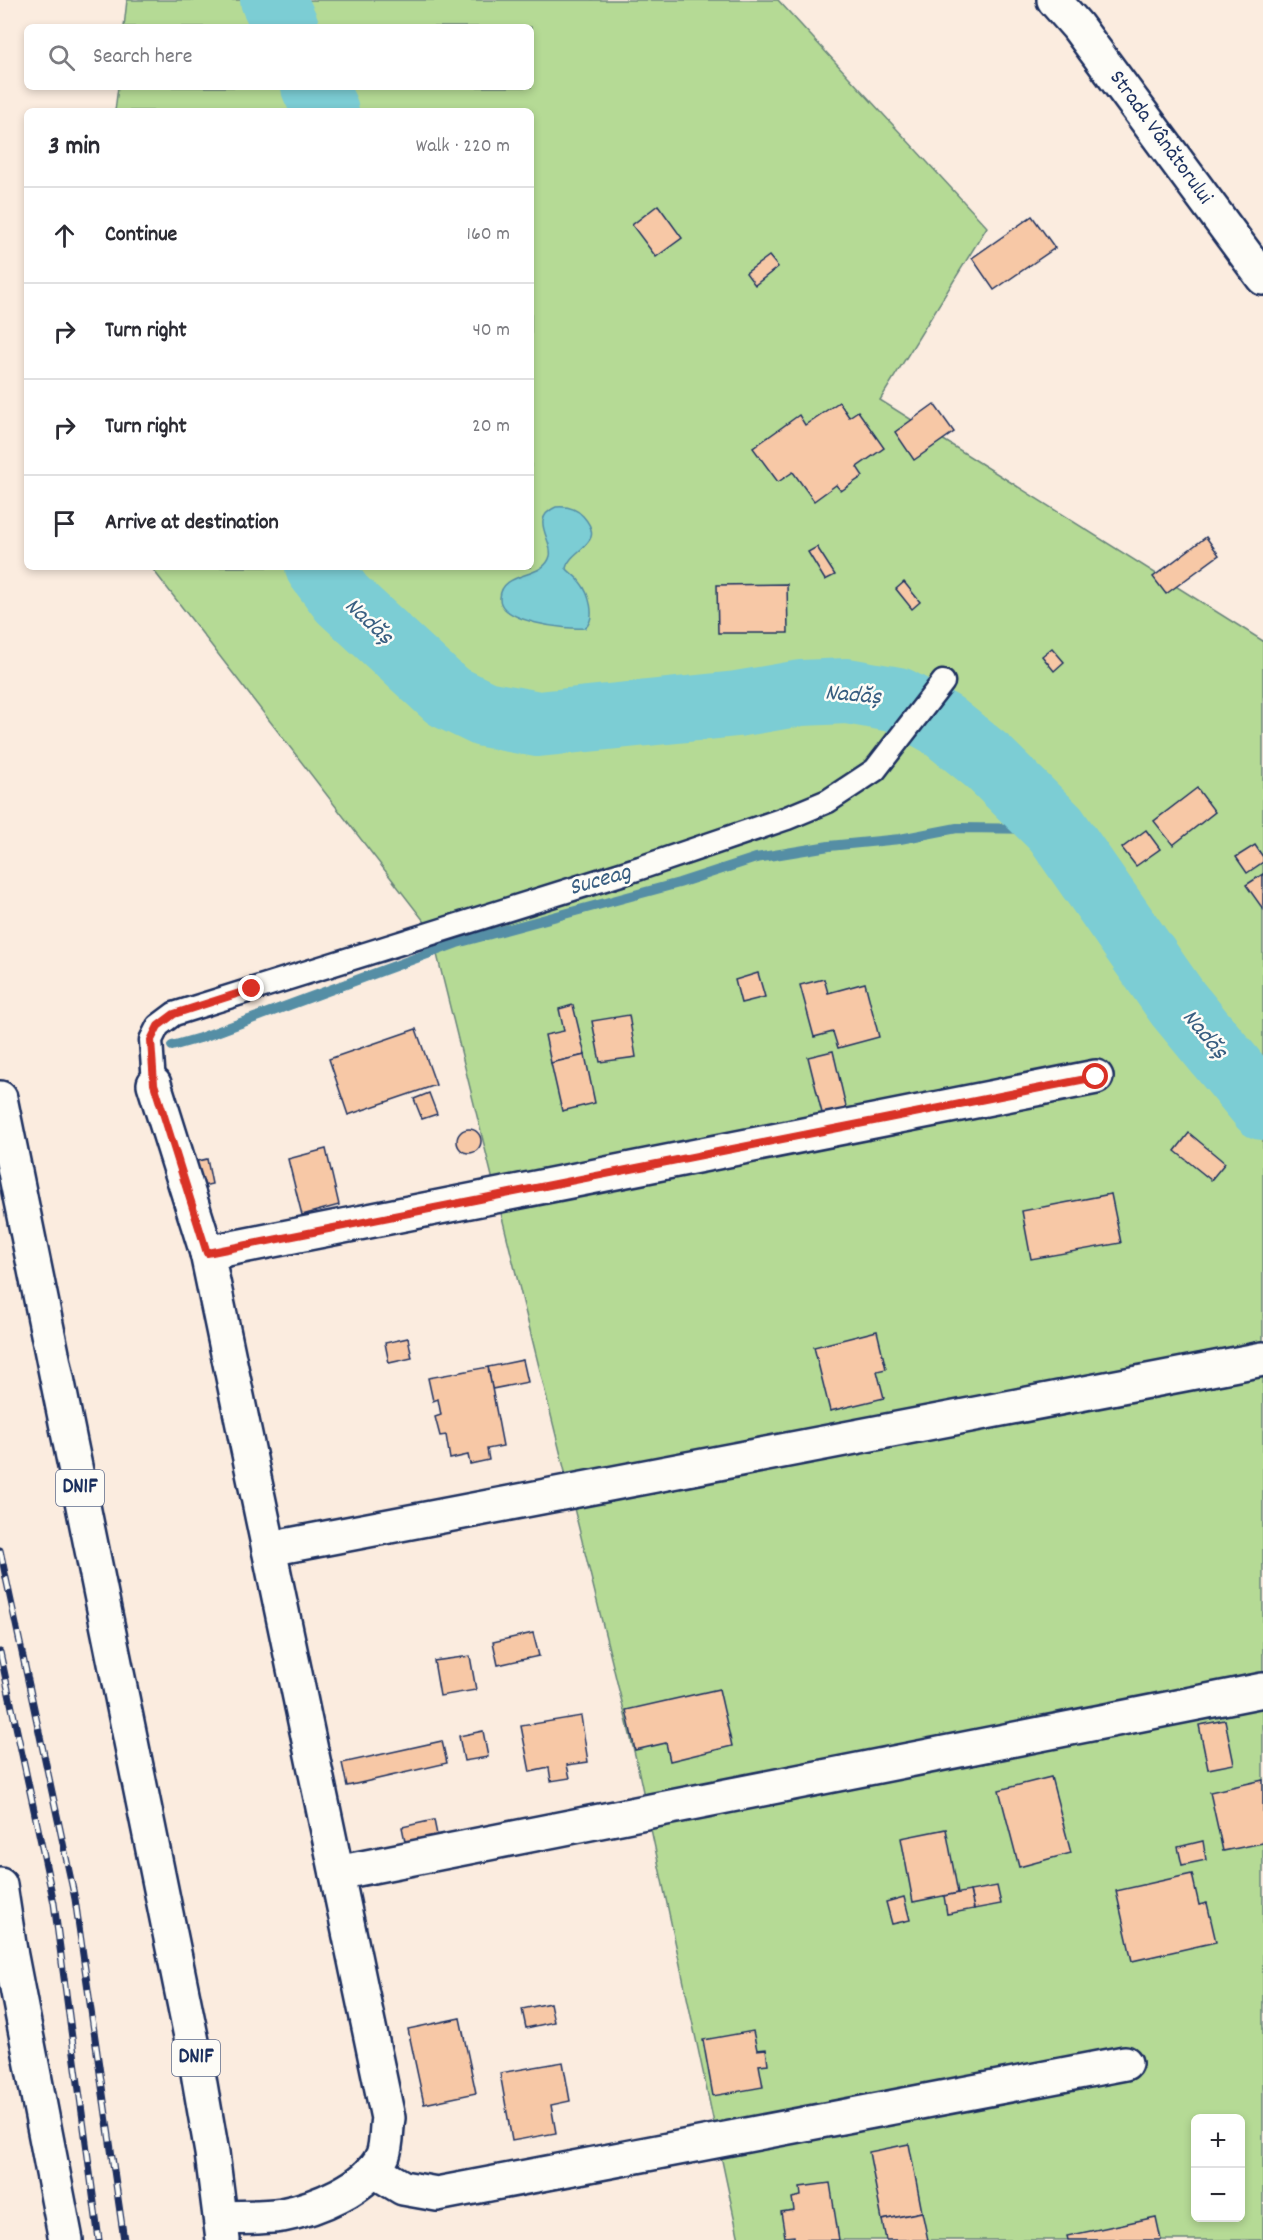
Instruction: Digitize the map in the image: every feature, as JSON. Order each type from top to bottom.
[{"type":"street","name":"Strada Vânătorului","points":[[1054,0],[1077,27],[1263,278]]},
{"type":"street","points":[[207,1253],[1096,1077]]},
{"type":"street","points":[[154,1084],[207,1253],[388,2118],[383,2154],[373,2170],[356,2184],[319,2205],[222,2229]]},
{"type":"street","name":"DN1F","points":[[0,1098],[190,2027],[212,2153],[222,2229]]},
{"type":"street","points":[[269,1549],[1263,1359]]},
{"type":"street","points":[[337,1873],[1263,1690]]},
{"type":"street","points":[[0,1885],[5,1952],[66,2240]]},
{"type":"street","points":[[373,2170],[403,2188],[437,2194],[1125,2063]]},
{"type":"lane","points":[[154,1084],[151,1040],[158,1026],[174,1014],[640,868],[787,818],[828,801],[875,770],[943,682]]},
{"type":"green space","points":[[127,0],[778,0],[987,227],[880,400],[1263,641],[1263,2240],[739,2240],[636,1759],[431,930],[153,570],[534,570],[534,108],[115,108],[118,90],[534,90],[534,24],[124,24]]},
{"type":"water","points":[[556,507],[571,508],[580,513],[590,525],[592,533],[586,545],[574,555],[566,568],[580,582],[589,599],[591,618],[585,628],[550,626],[522,619],[510,613],[503,606],[500,598],[502,589],[507,583],[540,569],[546,564],[550,550],[544,530],[544,518]]},
{"type":"building","points":[[658,205],[682,238],[656,257],[632,225]]},
{"type":"building","points":[[1032,216],[1055,248],[994,290],[972,258]]},
{"type":"building","points":[[769,256],[778,267],[755,285],[746,273]]},
{"type":"building","points":[[839,402],[849,417],[858,411],[884,448],[857,467],[863,476],[841,491],[836,485],[814,501],[793,472],[778,482],[753,448],[799,415],[805,425]]},
{"type":"building","points":[[934,404],[954,432],[914,460],[895,432]]},
{"type":"building","points":[[1206,537],[1219,555],[1166,594],[1153,577]]},
{"type":"building","points":[[817,547],[835,575],[825,580],[808,552]]},
{"type":"building","points":[[904,582],[920,602],[912,609],[896,589]]},
{"type":"building","points":[[787,584],[788,633],[718,633],[717,585]]},
{"type":"building","points":[[1052,648],[1064,662],[1054,671],[1042,656]]},
{"type":"building","points":[[1197,788],[1215,812],[1173,845],[1154,821]]},
{"type":"building","points":[[1146,830],[1160,849],[1136,866],[1122,848]]},
{"type":"building","points":[[1255,845],[1263,857],[1263,862],[1247,873],[1236,857]]},
{"type":"building","points":[[1263,874],[1263,909],[1246,885]]},
{"type":"building","points":[[758,973],[765,997],[741,1003],[735,980]]},
{"type":"building","points":[[824,979],[828,993],[865,983],[879,1037],[838,1048],[833,1032],[814,1037],[800,985]]},
{"type":"building","points":[[573,1005],[585,1055],[551,1063],[545,1035],[564,1031],[559,1009]]},
{"type":"building","points":[[629,1015],[636,1057],[600,1062],[592,1021]]},
{"type":"building","points":[[416,1029],[436,1085],[348,1115],[329,1059]]},
{"type":"building","points":[[833,1051],[847,1111],[823,1117],[808,1057]]},
{"type":"building","points":[[585,1055],[595,1103],[562,1111],[551,1063]]},
{"type":"building","points":[[429,1093],[437,1114],[422,1119],[414,1099]]},
{"type":"building","points":[[469,1129],[478,1132],[481,1141],[478,1150],[469,1153],[460,1150],[457,1141],[460,1132]]},
{"type":"building","points":[[1189,1133],[1225,1163],[1211,1180],[1175,1151]]},
{"type":"building","points":[[326,1149],[339,1205],[302,1215],[288,1159]]},
{"type":"building","points":[[207,1159],[212,1184],[198,1187],[193,1162]]},
{"type":"building","points":[[1111,1194],[1121,1243],[1031,1259],[1022,1211]]},
{"type":"building","points":[[877,1331],[886,1369],[877,1371],[884,1398],[830,1411],[814,1347]]},
{"type":"building","points":[[408,1338],[412,1358],[389,1363],[385,1343]]},
{"type":"building","points":[[523,1360],[528,1382],[492,1389],[488,1367]]},
{"type":"building","points":[[488,1367],[503,1446],[487,1449],[489,1460],[470,1464],[468,1455],[450,1459],[446,1435],[440,1436],[435,1417],[441,1415],[438,1399],[433,1401],[428,1378]]},
{"type":"building","points":[[533,1633],[539,1656],[498,1665],[493,1642]]},
{"type":"building","points":[[470,1656],[476,1690],[440,1696],[434,1661]]},
{"type":"building","points":[[719,1689],[732,1746],[670,1761],[666,1743],[635,1750],[626,1710]]},
{"type":"building","points":[[581,1716],[588,1762],[567,1765],[570,1778],[551,1781],[549,1768],[530,1772],[521,1726]]},
{"type":"building","points":[[1225,1720],[1234,1764],[1208,1769],[1199,1725]]},
{"type":"building","points":[[483,1731],[488,1757],[464,1761],[459,1736]]},
{"type":"building","points":[[442,1741],[447,1763],[347,1786],[342,1763]]},
{"type":"building","points":[[1051,1777],[1071,1853],[1019,1867],[999,1790]]},
{"type":"building","points":[[1263,1780],[1263,1843],[1223,1851],[1210,1792]]},
{"type":"building","points":[[434,1820],[438,1840],[406,1846],[402,1827]]},
{"type":"building","points":[[946,1829],[958,1893],[913,1902],[901,1838]]},
{"type":"building","points":[[1203,1841],[1206,1860],[1182,1865],[1178,1847]]},
{"type":"building","points":[[1192,1874],[1199,1905],[1207,1903],[1216,1942],[1132,1961],[1116,1891]]},
{"type":"building","points":[[997,1886],[1001,1904],[974,1909],[970,1891]]},
{"type":"building","points":[[970,1891],[974,1909],[947,1914],[944,1896]]},
{"type":"building","points":[[904,1897],[910,1920],[892,1924],[886,1902]]},
{"type":"building","points":[[550,2003],[554,2022],[526,2028],[522,2009]]},
{"type":"building","points":[[460,2018],[476,2093],[424,2104],[408,2029]]},
{"type":"building","points":[[753,2031],[757,2050],[766,2049],[768,2064],[759,2065],[763,2087],[713,2096],[703,2040]]},
{"type":"building","points":[[563,2062],[570,2101],[551,2105],[556,2133],[512,2141],[500,2073]]},
{"type":"building","points":[[909,2144],[922,2212],[882,2220],[869,2152]]},
{"type":"building","points":[[830,2183],[839,2240],[794,2240],[794,2236],[785,2237],[781,2212],[794,2210],[792,2198],[801,2196],[800,2187]]},
{"type":"building","points":[[922,2212],[928,2240],[886,2240],[882,2220]]},
{"type":"building","points":[[1156,2217],[1161,2240],[1068,2240],[1067,2236]]},
{"type":"waterway","name":"Nadăș","points":[[273,0],[285,24]]},
{"type":"waterway","name":"Nadăș","points":[[316,90],[324,108]]},
{"type":"waterway","name":"Nadăș","points":[[320,570],[342,599],[447,696],[484,714],[538,724],[737,704],[801,693],[847,691],[898,700],[941,724],[988,762],[1056,829],[1178,1004],[1263,1107]]},
{"type":"waterway","name":"Suceag","points":[[172,1046],[200,1038],[457,943],[679,883],[756,858],[829,846],[900,839],[957,828],[1056,829]]},
{"type":"railway","points":[[0,1550],[75,1899],[124,2240]]},
{"type":"railway","points":[[0,1652],[54,1903],[99,2240]]},
{"type":"route","points":[[252,989],[174,1014],[158,1026],[151,1040],[154,1084],[207,1253],[1096,1077]]}]
